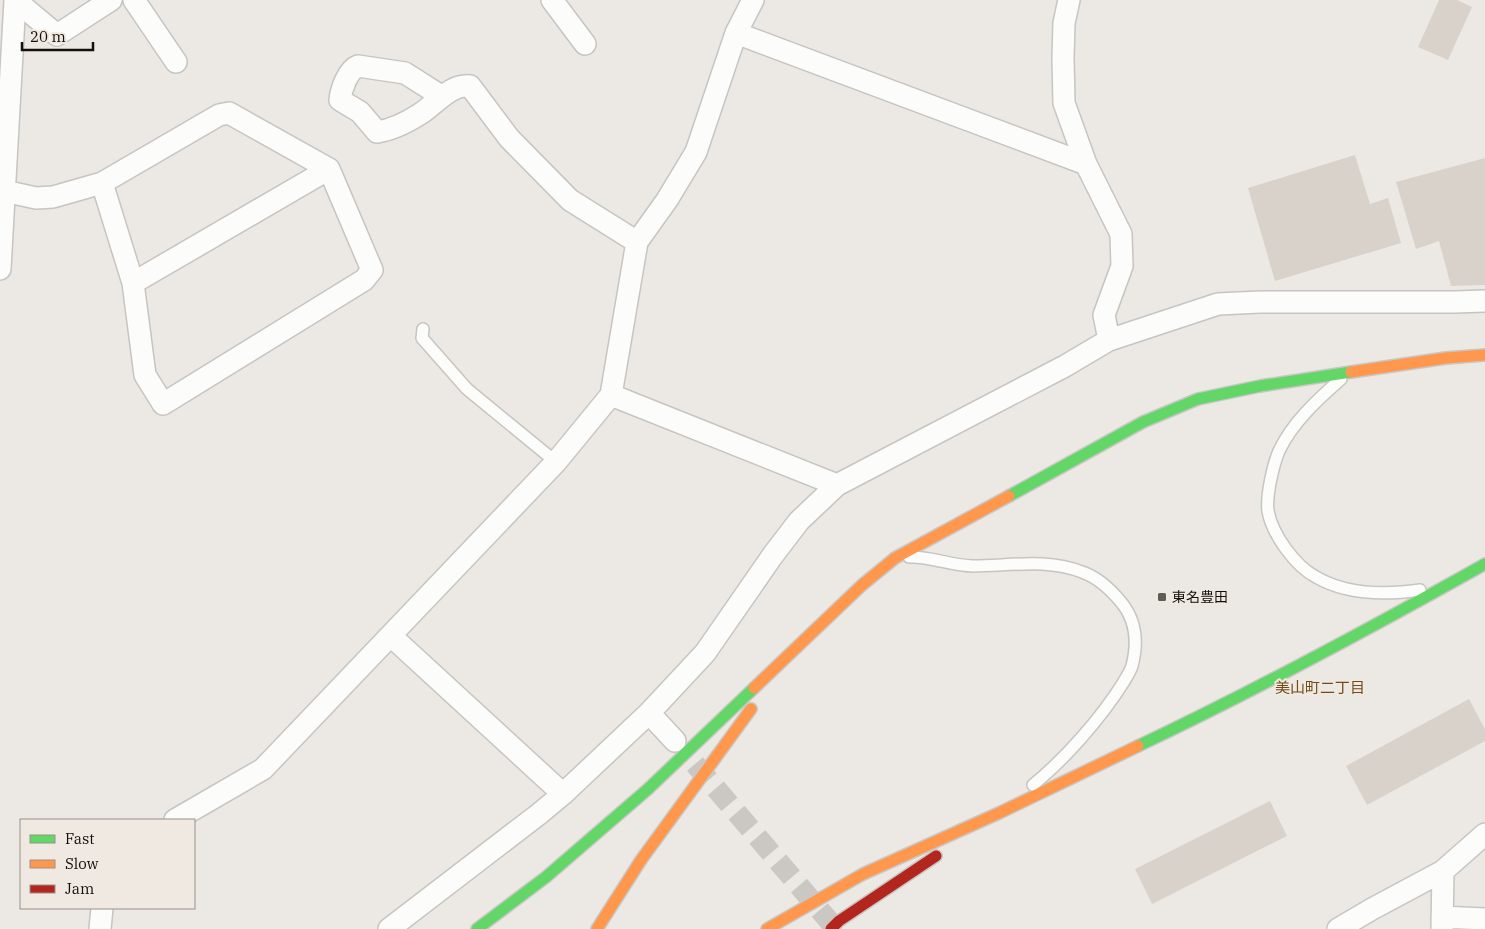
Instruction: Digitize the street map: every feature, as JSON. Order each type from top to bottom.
[{"type":"highway","points":[[477,929],[546,877],[648,789],[862,585],[895,558],[1135,426],[1198,399],[1260,386],[1446,358],[1485,355]]},
{"type":"highway","points":[[767,929],[863,874],[999,813],[1198,718],[1359,634],[1485,564]]},
{"type":"highway","points":[[597,929],[642,860],[796,648]]},
{"type":"highway","points":[[831,929],[839,921],[999,813]]},
{"type":"street","points":[[15,0],[57,35],[111,0]]},
{"type":"street","points":[[0,268],[3,186],[15,0]]},
{"type":"street","points":[[134,0],[176,62]]},
{"type":"street","points":[[552,0],[585,44]]},
{"type":"street","points":[[176,819],[263,769],[556,462],[611,395],[637,242],[667,200],[696,152],[736,32],[753,0]]},
{"type":"street","points":[[1069,0],[1064,23],[1064,103],[1086,164],[1121,234],[1122,266],[1104,315],[1109,340]]},
{"type":"street","points":[[736,32],[1086,164]]},
{"type":"street","points":[[441,96],[463,85],[470,86],[509,138],[570,200],[637,242]]},
{"type":"street","points":[[3,186],[36,198],[53,197],[102,183],[219,115],[229,112],[320,162],[329,169],[372,270],[364,280],[163,404],[145,375],[134,283],[102,183]]},
{"type":"street","points":[[134,283],[329,169]]},
{"type":"street","points":[[389,929],[563,794],[649,714],[705,653],[772,555],[799,521],[837,485],[1065,366],[1109,340],[1218,304],[1260,302],[1485,301]]},
{"type":"street","points":[[611,395],[837,485]]},
{"type":"street","points":[[391,636],[563,794]]},
{"type":"street","points":[[649,714],[675,741]]},
{"type":"street","points":[[1338,929],[1477,853],[1485,834]]},
{"type":"street","points":[[1443,871],[1442,923],[1485,919]]},
{"type":"street","points":[[100,929],[102,909]]},
{"type":"lane","points":[[423,329],[422,338],[466,388],[556,462]]},
{"type":"lane","points":[[1348,373],[1320,397],[1294,427],[1280,451],[1271,478],[1268,510],[1277,536],[1294,559],[1315,577],[1340,587],[1367,593],[1377,593],[1405,592],[1444,587]]},
{"type":"lane","points":[[895,558],[913,557],[971,566],[1055,564],[1084,572],[1110,589],[1126,608],[1136,634],[1132,667],[1114,698],[1048,773],[999,813]]},
{"type":"building","points":[[1439,0],[1457,0],[1472,7],[1448,60],[1418,47]]},
{"type":"building","points":[[1355,155],[1370,204],[1388,198],[1401,243],[1275,281],[1248,188]]},
{"type":"building","points":[[1485,158],[1485,285],[1451,286],[1439,241],[1416,249],[1396,182]]},
{"type":"building","points":[[1469,699],[1485,729],[1485,741],[1367,805],[1346,766]]},
{"type":"building","points":[[1270,801],[1287,836],[1152,904],[1135,869]]},
{"type":"tunnel","points":[[695,764],[836,929]]},
{"type":"traffic: fast","points":[[1009,496],[1143,422],[1198,399],[1260,386],[1351,372]]},
{"type":"traffic: fast","points":[[1138,746],[1313,658],[1485,564]]},
{"type":"traffic: fast","points":[[477,929],[546,877],[648,789],[754,688]]},
{"type":"traffic: slow","points":[[1351,372],[1446,358],[1485,355]]},
{"type":"traffic: slow","points":[[754,688],[862,585],[895,558],[1009,496]]},
{"type":"traffic: slow","points":[[597,929],[641,860],[751,709]]},
{"type":"traffic: slow","points":[[767,929],[863,874],[999,813],[1138,746]]},
{"type":"traffic: jam","points":[[831,929],[839,921],[936,856]]},
{"type":"place","name":"東名豊田","points":[[1162,597]]},
{"type":"district","name":"美山町二丁目","points":[[1320,688]]}]
